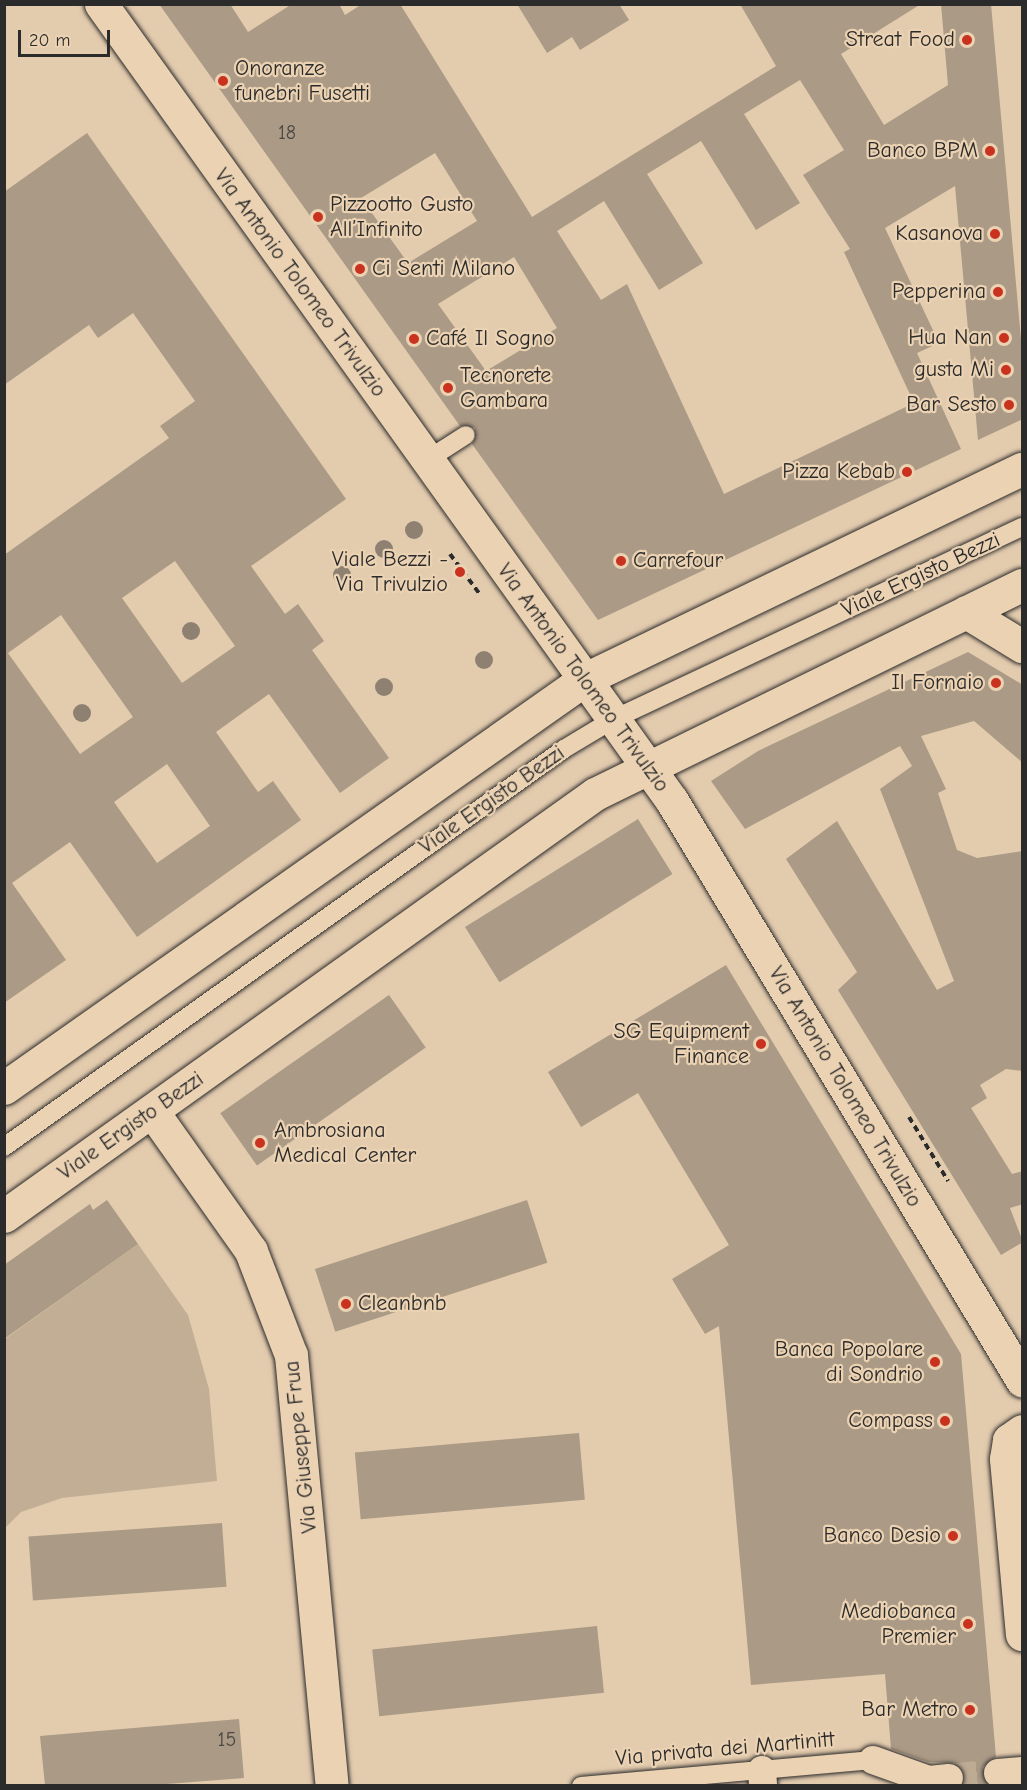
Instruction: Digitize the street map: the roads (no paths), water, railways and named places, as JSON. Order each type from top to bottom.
[{"type":"street","name":"Via Antonio Tolomeo Trivulzio","points":[[100,4],[646,766],[1023,1380]]},
{"type":"street","name":"Viale Ergisto Bezzi","points":[[4,1088],[585,680],[1023,469]]},
{"type":"street","name":"Viale Ergisto Bezzi","points":[[4,1216],[595,794],[646,766],[1023,585]]},
{"type":"street","points":[[966,612],[1023,646]]},
{"type":"street","name":"Via Giuseppe Frua","points":[[152,1111],[251,1251],[291,1355],[332,1785]]},
{"type":"street","points":[[1023,1431],[1009,1440],[1006,1459],[1023,1634]]},
{"type":"street","points":[[873,1760],[929,1780],[949,1778]]},
{"type":"lane","points":[[427,460],[466,435]]},
{"type":"lane","name":"Viale Ergisto Bezzi","points":[[4,1147],[564,749],[614,719],[1023,527]]},
{"type":"lane","name":"Via privata dei Martinitt","points":[[581,1785],[762,1778],[873,1760]]},
{"type":"tunnel","points":[[949,1778],[998,1773]]},
{"type":"place","name":"Streat Food","points":[[967,40]]},
{"type":"place","name":"Onoranze funebri Fusetti","points":[[223,81]]},
{"type":"place","name":"Banco BPM","points":[[990,151]]},
{"type":"place","name":"Pizzootto Gusto All’Infinito","points":[[318,217]]},
{"type":"place","name":"Kasanova","points":[[995,234]]},
{"type":"place","name":"Ci Senti Milano","points":[[360,269]]},
{"type":"place","name":"Pepperina","points":[[998,292]]},
{"type":"place","name":"Hua Nan","points":[[1004,338]]},
{"type":"place","name":"Café Il Sogno","points":[[414,339]]},
{"type":"place","name":"gusta Mi","points":[[1006,370]]},
{"type":"place","name":"Tecnorete Gambara","points":[[448,388]]},
{"type":"place","name":"Bar Sesto","points":[[1009,405]]},
{"type":"place","name":"Pizza Kebab","points":[[907,472]]},
{"type":"place","name":"Carrefour","points":[[621,561]]},
{"type":"place","name":"Viale Bezzi - Via Trivulzio","points":[[460,572]]},
{"type":"place","name":"Il Fornaio","points":[[996,683]]},
{"type":"place","name":"SG Equipment Finance","points":[[761,1044]]},
{"type":"place","name":"Ambrosiana Medical Center","points":[[260,1143]]},
{"type":"place","name":"Cleanbnb","points":[[346,1304]]},
{"type":"place","name":"Banca Popolare di Sondrio","points":[[935,1362]]},
{"type":"place","name":"Compass","points":[[945,1421]]},
{"type":"place","name":"Banco Desio","points":[[953,1536]]},
{"type":"place","name":"Mediobanca Premier","points":[[968,1624]]},
{"type":"place","name":"Bar Metro","points":[[970,1710]]}]
